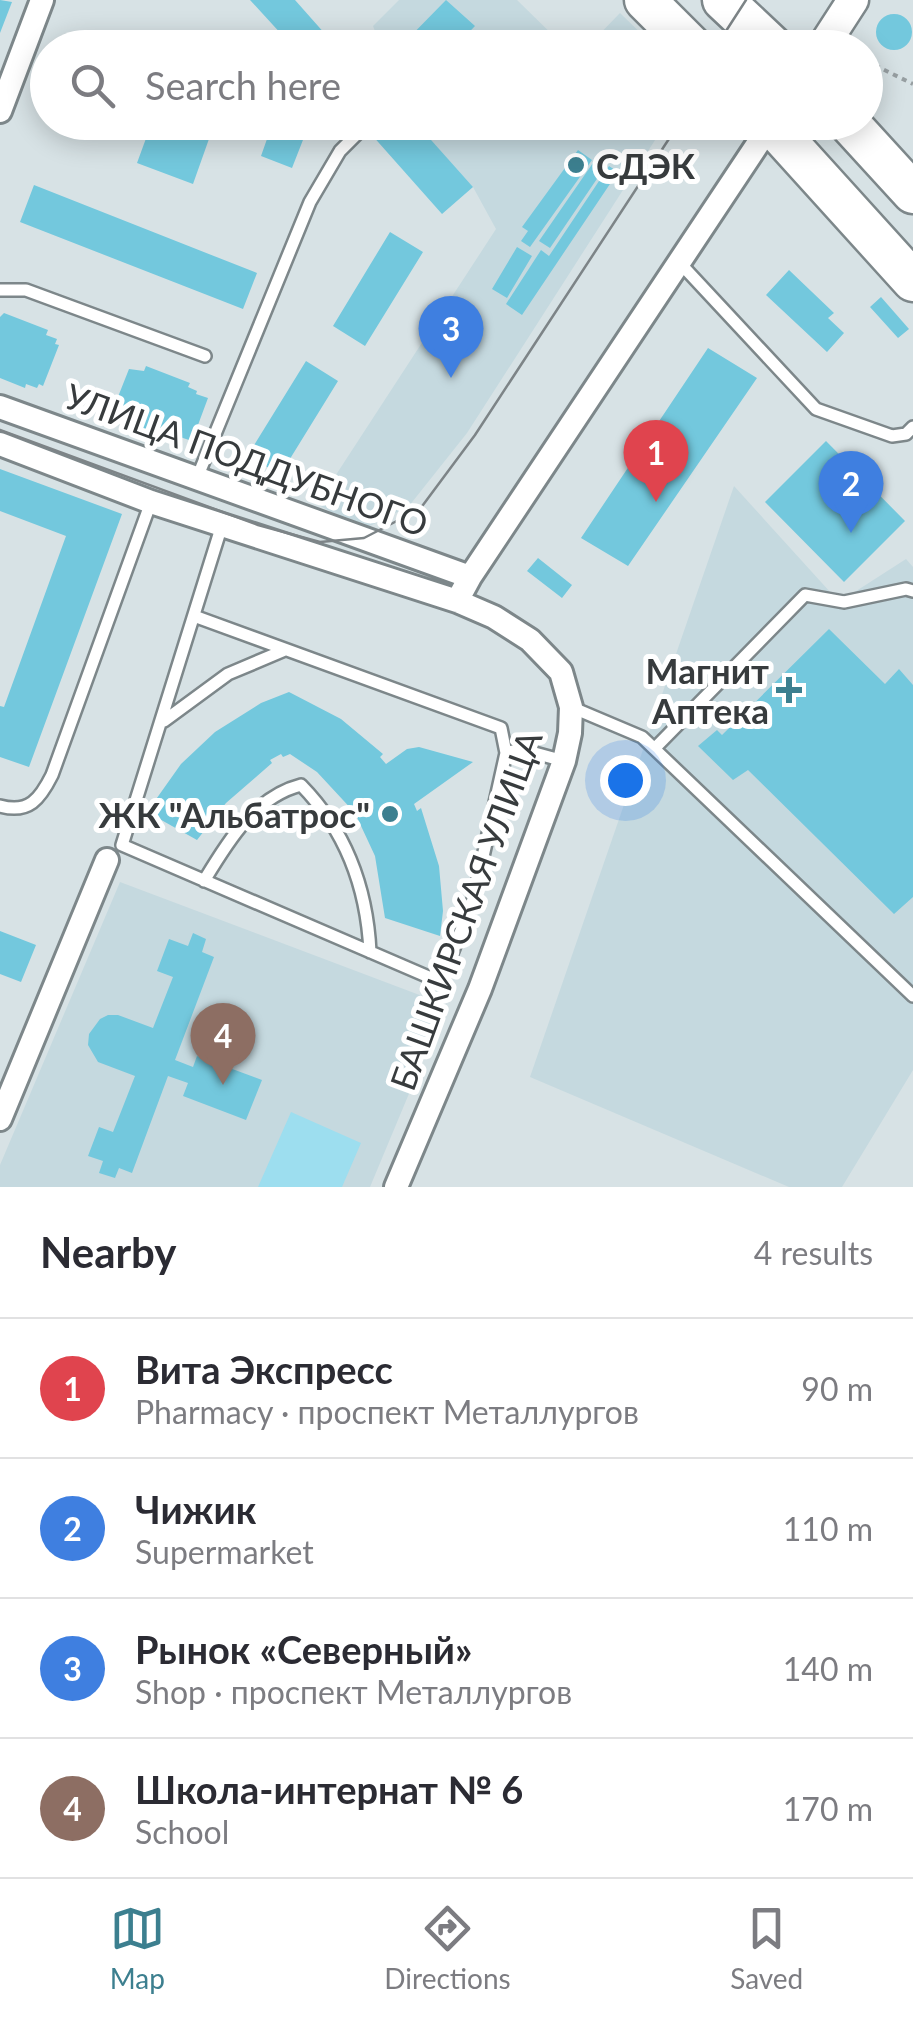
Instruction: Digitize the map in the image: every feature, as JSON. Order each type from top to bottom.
[{"type":"highway","points":[[645,0],[675,30]]},
{"type":"highway","points":[[723,0],[755,30]]},
{"type":"highway","points":[[786,140],[913,281]]},
{"type":"highway","points":[[864,140],[913,193]]},
{"type":"main road","points":[[834,30],[853,0]]},
{"type":"street","points":[[0,111],[7,72],[42,0]]},
{"type":"street","points":[[457,601],[760,140]]},
{"type":"street","name":"УЛИЦА ПОДДУБНОГО","points":[[0,407],[470,576]]},
{"type":"street","name":"УЛИЦА ПОДДУБНОГО","points":[[0,444],[151,502],[275,540]]},
{"type":"street","name":"БАШКИРСКАЯ УЛИЦА","points":[[275,540],[494,617],[530,640],[561,672],[571,706],[564,762],[480,988],[396,1187]]},
{"type":"street","points":[[0,1119],[106,860]]},
{"type":"lane","points":[[197,478],[310,202],[351,140]]},
{"type":"lane","points":[[678,261],[816,409],[892,436],[906,434],[913,428]]},
{"type":"lane","points":[[0,290],[26,290],[204,356]]},
{"type":"lane","points":[[0,806],[27,807],[37,801],[52,775],[151,502]]},
{"type":"lane","points":[[194,616],[500,728],[506,753],[474,897],[450,960],[431,978],[122,845],[222,524]]},
{"type":"lane","points":[[655,748],[805,595],[844,602],[906,588],[913,591]]},
{"type":"lane","points":[[160,724],[212,684],[285,650]]},
{"type":"lane","points":[[571,706],[642,737],[655,748],[913,996]]},
{"type":"lane","points":[[506,753],[520,750],[564,762]]},
{"type":"lane","points":[[204,881],[248,819],[271,798],[301,786],[320,804],[347,848],[362,892],[370,952]]},
{"type":"path","points":[[883,69],[913,84]]},
{"type":"shaded area","points":[[399,0],[517,0],[548,30],[375,30],[373,26]]},
{"type":"shaded area","points":[[620,13],[638,30],[604,30]]},
{"type":"shaded area","points":[[430,140],[655,140],[467,433],[409,506],[362,530],[317,504],[496,229],[473,187]]},
{"type":"shaded area","points":[[734,486],[831,593],[850,595],[906,559],[913,567],[913,1070],[842,1187],[789,1187],[530,1077]]},
{"type":"shaded area","points":[[120,882],[446,1005],[370,1187],[0,1187],[0,1165]]},
{"type":"shaded area","points":[[291,1112],[361,1143],[342,1187],[258,1187]]},
{"type":"building","points":[[0,0],[12,2],[0,33]]},
{"type":"building","points":[[250,0],[295,0],[322,30],[278,30]]},
{"type":"building","points":[[446,0],[475,26],[471,30],[417,30]]},
{"type":"building","points":[[901,15],[911,25],[907,45],[894,50],[883,46],[883,30],[876,30],[881,19]]},
{"type":"building","points":[[145,140],[209,140],[193,184],[137,163]]},
{"type":"building","points":[[267,140],[303,140],[292,168],[261,156]]},
{"type":"building","points":[[376,140],[431,140],[473,187],[442,214]]},
{"type":"building","points":[[578,150],[592,160],[530,247],[521,241],[528,231],[522,227]]},
{"type":"building","points":[[595,160],[605,167],[550,248],[539,241]]},
{"type":"building","points":[[609,166],[618,172],[522,315],[506,304],[541,250],[549,256]]},
{"type":"building","points":[[34,185],[257,273],[243,309],[20,222]]},
{"type":"building","points":[[390,232],[423,252],[365,346],[333,326]]},
{"type":"building","points":[[517,247],[532,256],[507,298],[492,289]]},
{"type":"building","points":[[789,270],[834,313],[828,318],[844,333],[827,352],[766,295]]},
{"type":"building","points":[[881,297],[909,329],[898,338],[870,307]]},
{"type":"building","points":[[4,313],[48,330],[46,335],[57,339],[55,344],[59,345],[43,386],[26,384],[25,388],[0,378],[0,317]]},
{"type":"building","points":[[708,348],[757,378],[628,566],[581,538]]},
{"type":"building","points":[[306,361],[338,381],[280,475],[248,455]]},
{"type":"building","points":[[146,366],[190,383],[188,387],[196,394],[208,398],[192,441],[168,437],[167,441],[115,419],[117,414],[112,412],[129,369],[144,371]]},
{"type":"building","points":[[826,441],[905,521],[844,582],[765,502]]},
{"type":"building","points":[[0,469],[122,514],[29,767],[0,757],[0,706],[4,707],[66,536],[0,511]]},
{"type":"building","points":[[538,558],[572,585],[562,598],[527,571]]},
{"type":"building","points":[[829,629],[885,684],[899,669],[913,685],[913,897],[894,914],[748,770],[733,780],[698,746],[717,730],[722,735]]},
{"type":"building","name":"ЖК \"Альбатрос\"","points":[[289,692],[341,719],[383,754],[380,757],[386,764],[407,749],[419,747],[473,762],[414,804],[417,811],[421,808],[439,866],[443,911],[440,936],[385,918],[375,856],[355,813],[317,772],[290,754],[270,760],[272,763],[226,803],[197,840],[147,812],[181,764],[215,732],[261,703]]},
{"type":"building","points":[[0,931],[36,945],[21,982],[0,974]]},
{"type":"building","points":[[193,933],[206,939],[202,952],[214,957],[175,1060],[193,1067],[197,1056],[262,1080],[246,1120],[183,1096],[188,1083],[168,1076],[132,1173],[119,1168],[115,1178],[99,1173],[103,1161],[88,1156],[99,1127],[113,1132],[135,1076],[98,1062],[88,1045],[89,1034],[108,1015],[153,1028],[173,977],[157,971],[169,939],[188,946]]},
{"type":"tram line","points":[[727,30],[746,0]]},
{"type":"tram line","points":[[0,430],[258,525],[320,542],[364,538],[420,509],[475,435],[668,140]]},
{"type":"place","name":"СДЭК","points":[[576,165]]},
{"type":"place","name":"Рынок «Северный»","points":[[451,378]]},
{"type":"place","name":"Вита Экспресс","points":[[656,502]]},
{"type":"place","name":"Чижик","points":[[851,533]]},
{"type":"place","name":"Магнит Аптека","points":[[789,690]]},
{"type":"place","name":"ЖК \"Альбатрос\"","points":[[390,814]]},
{"type":"place","name":"Школа-интернат № 6","points":[[223,1085]]}]
